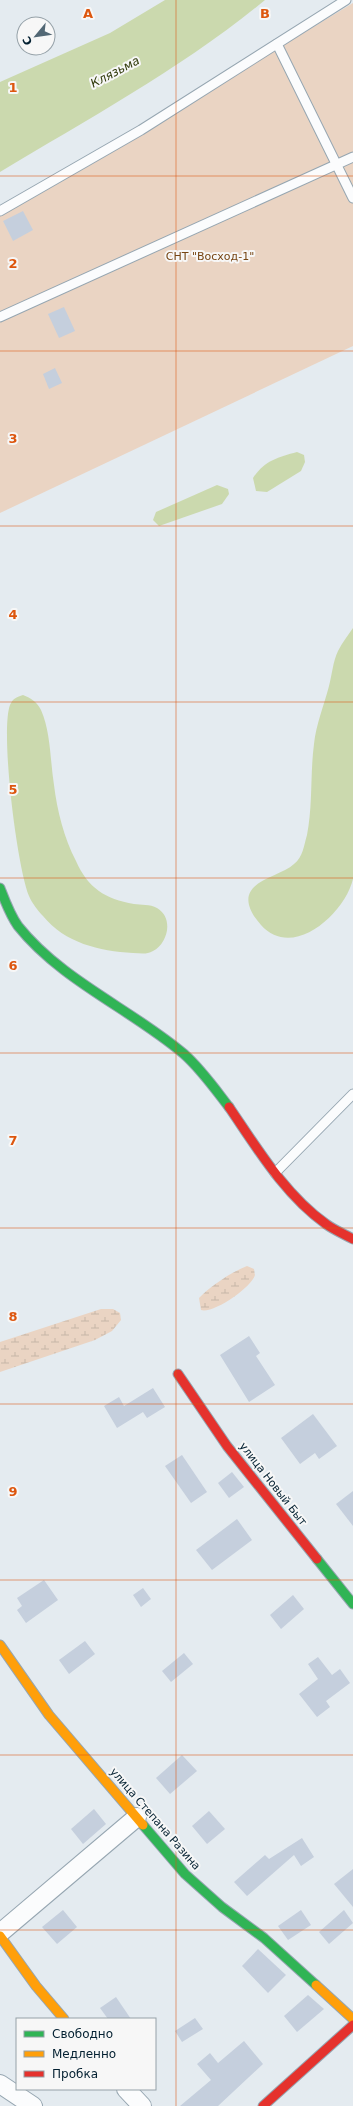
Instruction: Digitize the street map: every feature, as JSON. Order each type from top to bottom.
[{"type":"street","points":[[0,888],[6,905],[17,925],[50,959],[155,1031],[189,1059],[210,1082],[275,1173],[304,1206],[323,1222],[353,1239]]},
{"type":"street","name":"улица Новый Быт","points":[[178,1374],[227,1446],[353,1604]]},
{"type":"street","name":"улица Степана Разина","points":[[0,1644],[49,1715],[185,1874],[222,1907],[270,1943],[353,2019]]},
{"type":"street","points":[[0,1933],[137,1817]]},
{"type":"street","points":[[0,1936],[36,1986],[63,2018]]},
{"type":"street","points":[[263,2106],[353,2025]]},
{"type":"street","points":[[0,2084],[33,2106]]},
{"type":"street","points":[[127,2090],[142,2106]]},
{"type":"lane","points":[[0,211],[141,130],[346,0]]},
{"type":"lane","points":[[277,44],[338,164],[353,198]]},
{"type":"lane","points":[[0,317],[353,157]]},
{"type":"lane","points":[[275,1173],[353,1094]]},
{"type":"green space","name":"СНТ \"Восход-1\"","points":[[353,3],[353,346],[0,513],[0,216]]},
{"type":"green space","points":[[247,1266],[254,1269],[255,1275],[247,1287],[231,1299],[214,1308],[201,1310],[199,1298],[210,1288],[234,1272]]},
{"type":"green space","points":[[101,1309],[113,1309],[120,1313],[121,1320],[112,1331],[95,1340],[0,1372],[0,1342]]},
{"type":"water","name":"Клязьма","points":[[165,0],[265,0],[202,48],[169,70],[102,112],[0,172],[0,82],[110,33]]},
{"type":"water","points":[[297,452],[304,455],[305,462],[301,471],[267,492],[256,491],[253,478],[262,467],[272,460]]},
{"type":"water","points":[[217,485],[228,489],[229,494],[222,504],[159,526],[153,520],[156,512]]},
{"type":"water","points":[[353,628],[353,879],[340,906],[329,918],[316,928],[302,935],[288,938],[274,935],[261,925],[254,916],[249,905],[249,897],[257,884],[294,864],[303,851],[309,824],[316,730],[329,686],[336,655]]},
{"type":"water","points":[[23,695],[38,705],[47,728],[59,814],[68,843],[81,870],[92,885],[106,895],[124,902],[151,906],[162,912],[166,918],[167,930],[162,942],[153,951],[143,954],[120,952],[95,948],[72,939],[52,925],[39,912],[30,899],[24,881],[15,830],[8,770],[7,742],[7,720],[10,705],[14,699]]},
{"type":"building","points":[[23,211],[33,230],[13,241],[3,221]]},
{"type":"building","points":[[64,307],[75,331],[59,338],[48,314]]},
{"type":"building","points":[[55,368],[62,383],[49,389],[43,374]]},
{"type":"building","points":[[249,1336],[260,1353],[256,1356],[275,1385],[249,1402],[220,1355]]},
{"type":"building","points":[[153,1388],[165,1407],[147,1418],[143,1412],[117,1428],[104,1406],[119,1397],[124,1406]]},
{"type":"building","points":[[313,1414],[337,1446],[319,1459],[315,1453],[300,1464],[281,1438]]},
{"type":"building","points":[[182,1455],[207,1492],[191,1503],[165,1466]]},
{"type":"building","points":[[232,1472],[244,1487],[229,1498],[218,1483]]},
{"type":"building","points":[[353,1491],[353,1526],[336,1504]]},
{"type":"building","points":[[237,1519],[252,1540],[212,1570],[196,1550]]},
{"type":"building","points":[[44,1580],[58,1600],[26,1623],[17,1610],[22,1606],[17,1598]]},
{"type":"building","points":[[143,1588],[151,1599],[141,1607],[133,1595]]},
{"type":"building","points":[[293,1595],[304,1609],[281,1629],[270,1615]]},
{"type":"building","points":[[85,1641],[95,1654],[69,1674],[59,1660]]},
{"type":"building","points":[[184,1653],[193,1664],[171,1682],[162,1671]]},
{"type":"building","points":[[318,1657],[332,1675],[340,1669],[350,1683],[326,1701],[330,1707],[317,1717],[299,1694],[318,1679],[308,1664]]},
{"type":"building","points":[[182,1755],[197,1771],[170,1794],[156,1778]]},
{"type":"building","points":[[94,1809],[106,1824],[83,1844],[71,1829]]},
{"type":"building","points":[[209,1811],[225,1829],[207,1844],[192,1826]]},
{"type":"building","points":[[302,1838],[314,1857],[301,1866],[294,1855],[247,1896],[234,1882],[265,1855],[269,1859]]},
{"type":"building","points":[[353,1869],[353,1907],[334,1884]]},
{"type":"building","points":[[63,1910],[77,1927],[57,1944],[42,1927]]},
{"type":"building","points":[[301,1910],[311,1925],[288,1940],[278,1926]]},
{"type":"building","points":[[344,1910],[353,1923],[329,1944],[319,1932]]},
{"type":"building","points":[[258,1949],[286,1975],[268,1993],[242,1966]]},
{"type":"building","points":[[308,1995],[324,2009],[297,2032],[284,2016]]},
{"type":"building","points":[[116,1997],[130,2018],[107,2018],[100,2008]]},
{"type":"building","points":[[195,2018],[203,2029],[182,2042],[175,2031]]},
{"type":"building","points":[[244,2041],[263,2064],[218,2106],[180,2106],[211,2080],[197,2064],[210,2053],[218,2063]]},
{"type":"traffic: fast","points":[[0,888],[15,922],[36,945],[55,963],[76,979],[142,1023],[184,1054],[202,1073],[229,1107]]},
{"type":"traffic: fast","points":[[317,1559],[353,1604]]},
{"type":"traffic: fast","points":[[143,1825],[185,1874],[222,1907],[264,1938],[316,1985]]},
{"type":"traffic: slow","points":[[0,1645],[49,1715],[143,1825]]},
{"type":"traffic: slow","points":[[0,1936],[36,1986],[63,2018]]},
{"type":"traffic: slow","points":[[316,1985],[353,2019]]},
{"type":"traffic: jam","points":[[229,1107],[261,1154],[297,1199],[326,1224],[353,1239]]},
{"type":"traffic: jam","points":[[178,1374],[227,1446],[317,1559]]},
{"type":"traffic: jam","points":[[263,2106],[353,2025]]}]
